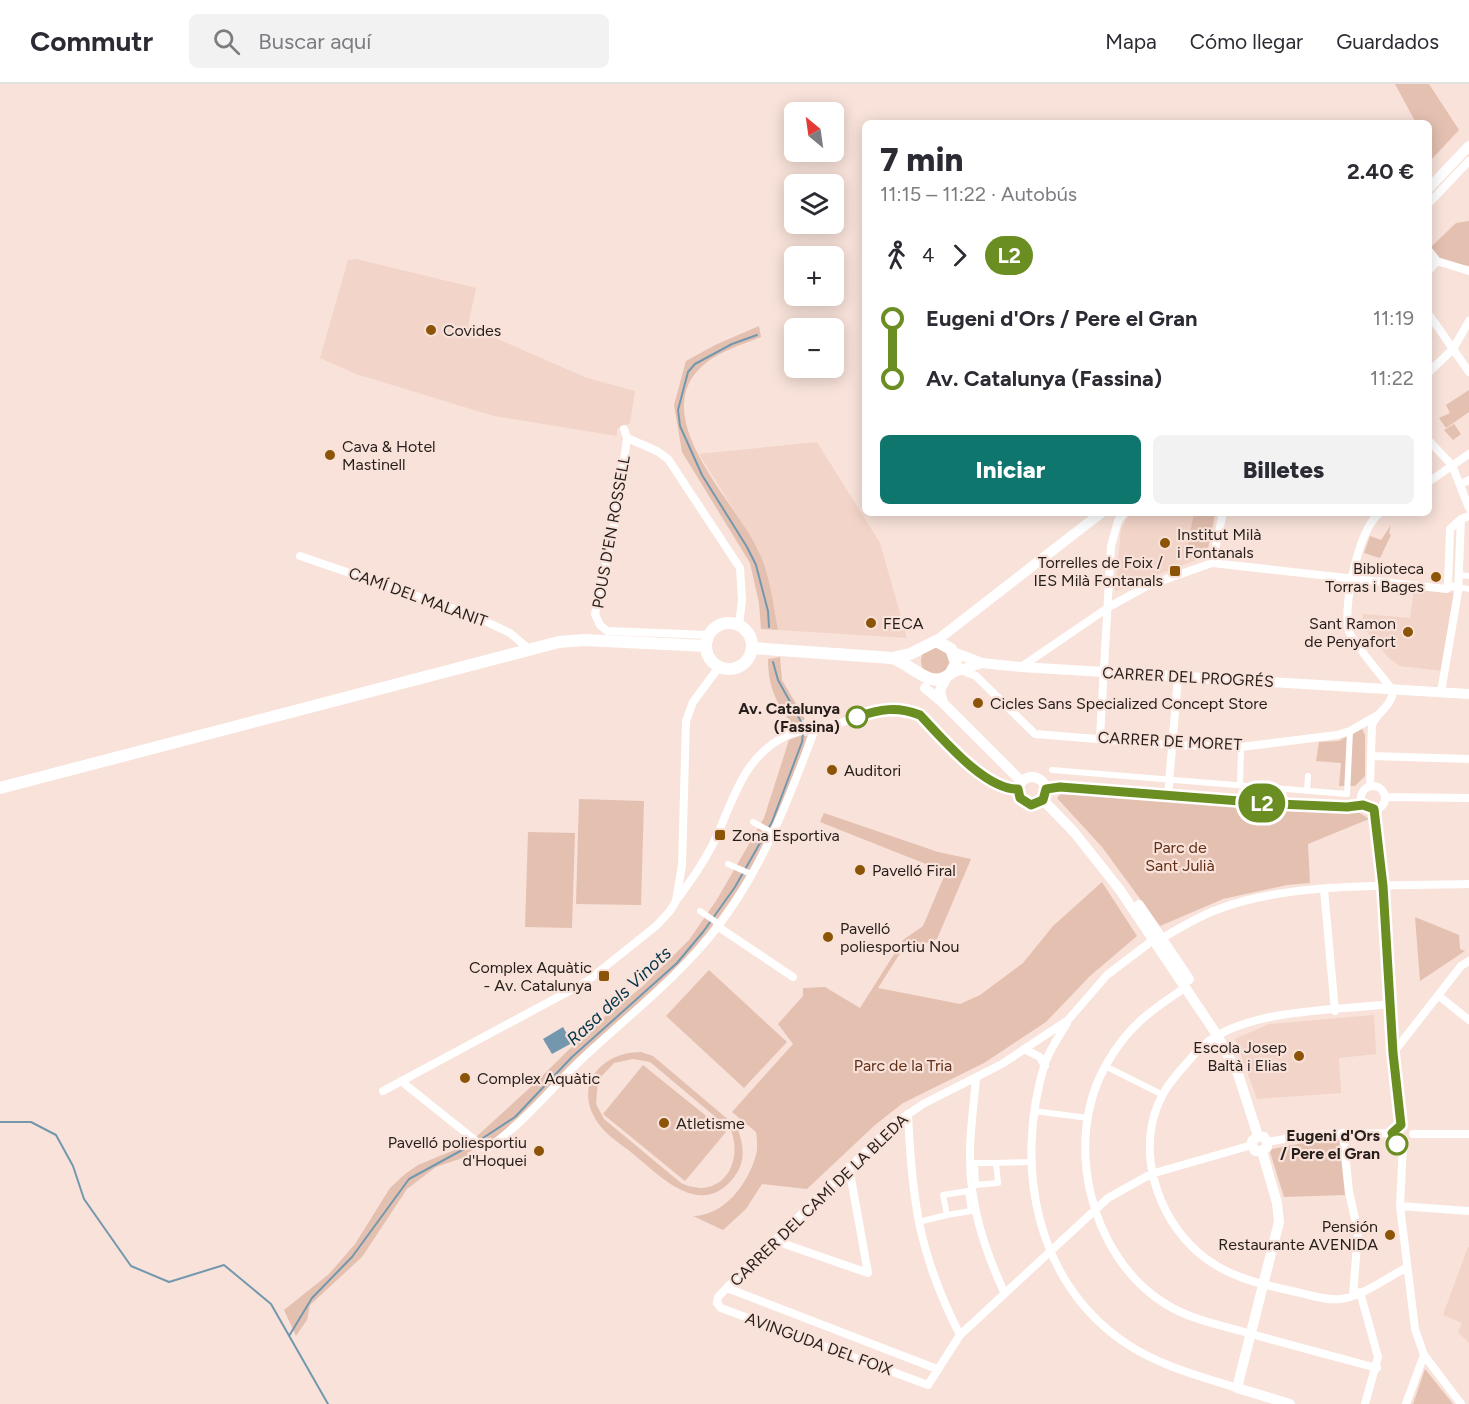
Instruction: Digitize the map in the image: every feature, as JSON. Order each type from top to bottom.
[{"type":"main road","points":[[722,625],[739,625],[746,631],[752,648],[749,658],[738,668],[719,667],[708,654],[708,640],[722,625]]},
{"type":"main road","points":[[0,788],[530,650],[584,640],[708,640]]},
{"type":"main road","points":[[752,648],[892,658],[904,662],[922,678],[937,681],[953,673],[956,663],[952,650],[936,642],[892,658]]},
{"type":"main road","points":[[921,648],[916,660],[922,678]]},
{"type":"street","points":[[1432,185],[1469,147]]},
{"type":"street","points":[[1432,200],[1469,161]]},
{"type":"street","points":[[1432,255],[1437,261],[1469,271]]},
{"type":"street","points":[[1432,267],[1437,261]]},
{"type":"street","points":[[1432,319],[1469,372]]},
{"type":"street","points":[[1432,369],[1453,349],[1469,321]]},
{"type":"street","name":"POUS D'EN ROSSELL","points":[[624,429],[627,438],[617,512],[595,614],[600,626],[607,631],[708,640]]},
{"type":"street","points":[[627,438],[657,451],[668,459],[740,568],[742,600],[739,625]]},
{"type":"street","points":[[1432,444],[1465,482],[1469,508]]},
{"type":"street","points":[[1432,480],[1469,454]]},
{"type":"street","points":[[936,642],[1097,516]]},
{"type":"street","points":[[1100,737],[1111,546],[1118,521],[1122,516]]},
{"type":"street","points":[[1212,563],[1222,516]]},
{"type":"street","points":[[1363,805],[1361,794],[1370,786],[1372,725],[1376,716],[1392,700],[1393,691],[1349,633],[1351,580],[1373,516]]},
{"type":"street","points":[[1453,587],[1459,575],[1465,517]]},
{"type":"street","points":[[1441,692],[1453,587],[1450,529],[1465,517]]},
{"type":"street","name":"CAMÍ DEL MALANIT","points":[[300,555],[472,615],[510,633],[530,650]]},
{"type":"street","points":[[1021,667],[1109,606],[1147,586],[1212,563],[1351,580],[1469,589]]},
{"type":"street","points":[[1459,575],[1469,576]]},
{"type":"street","points":[[952,650],[954,632],[964,618]]},
{"type":"street","name":"CARRER DEL PROGRÉS","points":[[952,650],[986,663],[1021,667],[1469,694]]},
{"type":"street","points":[[981,681],[986,663]]},
{"type":"street","name":"CARRER DEL PROGRÉS","points":[[953,673],[986,663]]},
{"type":"street","points":[[676,901],[681,870],[686,722],[693,702],[719,667]]},
{"type":"street","name":"CARRER DE MORET","points":[[953,673],[971,672],[1035,734],[1100,737],[1172,745],[1241,747],[1350,731],[1376,716]]},
{"type":"street","points":[[943,703],[940,690],[953,673]]},
{"type":"street","points":[[1168,795],[1178,676]]},
{"type":"street","points":[[922,678],[1020,785],[1020,798],[1027,804],[1036,805],[1045,795],[1060,787],[1278,804],[1347,807],[1363,805],[1374,809],[1383,804],[1384,797],[1378,787],[1370,786]]},
{"type":"street","points":[[383,1091],[586,982],[656,926],[696,872],[750,764],[782,738],[888,708],[908,710],[920,715],[991,781],[1010,789],[1030,778],[1038,779],[1045,795],[1157,939],[1216,1023],[1217,1035]]},
{"type":"street","points":[[402,1081],[486,1149],[511,1132],[565,1075],[653,996],[718,925],[775,834],[815,729]]},
{"type":"street","points":[[1052,770],[1347,794],[1350,731]]},
{"type":"street","points":[[1240,785],[1241,747]]},
{"type":"street","points":[[1371,756],[1469,759]]},
{"type":"street","points":[[1307,790],[1308,776]]},
{"type":"street","points":[[1384,797],[1469,798]]},
{"type":"street","points":[[1374,809],[1383,886],[1393,1053],[1401,1125]]},
{"type":"street","points":[[753,822],[775,834]]},
{"type":"street","points":[[729,864],[751,874]]},
{"type":"street","points":[[681,870],[696,872]]},
{"type":"street","points":[[681,870],[689,883]]},
{"type":"street","name":"CARRER DEL CAMÍ DE LA BLEDA","points":[[718,1297],[773,1240],[908,1114],[976,1079],[1068,1020],[1107,975],[1157,939],[1219,909],[1264,896],[1301,890],[1469,884]]},
{"type":"street","points":[[1324,890],[1335,1011]]},
{"type":"street","points":[[700,911],[793,977]]},
{"type":"street","points":[[1157,939],[1217,1035],[1238,1074],[1277,1203],[1279,1222],[1237,1388]]},
{"type":"street","points":[[1393,1053],[1461,966],[1469,961]]},
{"type":"street","points":[[1186,987],[1138,1020],[1105,1066],[1088,1118],[1087,1175],[1095,1210],[1124,1268],[1148,1293],[1184,1314],[1377,1368]]},
{"type":"street","points":[[1438,996],[1469,1020]]},
{"type":"street","points":[[1391,1004],[1252,1020],[1217,1035],[1195,1053],[1163,1095],[1153,1131],[1151,1174],[1169,1219],[1194,1248],[1215,1265],[1264,1286],[1335,1299],[1356,1294],[1406,1268]]},
{"type":"street","points":[[1068,1020],[1045,1066],[1034,1111],[1030,1162],[1034,1194],[1050,1251],[1077,1298],[1091,1314],[1126,1344],[1176,1368],[1290,1404]]},
{"type":"street","points":[[1024,1049],[1040,1057],[1045,1066]]},
{"type":"street","points":[[1105,1066],[1163,1095]]},
{"type":"street","points":[[976,1079],[970,1154],[972,1190],[981,1235],[1004,1292]]},
{"type":"street","points":[[1034,1111],[1088,1118]]},
{"type":"street","points":[[908,1114],[912,1196],[918,1222],[933,1277],[960,1335]]},
{"type":"street","points":[[937,1369],[960,1335],[1004,1292],[1095,1210],[1122,1189],[1151,1174],[1260,1144],[1307,1135],[1392,1133],[1401,1125]]},
{"type":"street","points":[[1401,1125],[1409,1128],[1413,1134]]},
{"type":"street","points":[[1343,1133],[1349,1192],[1358,1232],[1356,1294],[1378,1357],[1377,1368],[1365,1404]]},
{"type":"street","points":[[1392,1133],[1394,1141],[1403,1145],[1410,1142],[1413,1134]]},
{"type":"street","points":[[1413,1134],[1469,1134]]},
{"type":"street","points":[[1403,1145],[1400,1206],[1415,1329],[1424,1355],[1461,1404]]},
{"type":"street","points":[[996,1163],[998,1183],[976,1185],[975,1163],[1030,1162]]},
{"type":"street","points":[[773,1240],[868,1273],[849,1167]]},
{"type":"street","points":[[918,1222],[971,1211],[968,1191],[943,1195],[947,1215]]},
{"type":"street","points":[[1400,1206],[1469,1211]]},
{"type":"street","name":"AVINGUDA DEL FOIX","points":[[718,1297],[717,1303],[721,1308],[928,1385],[937,1369],[727,1288]]},
{"type":"street","points":[[1406,1404],[1424,1355]]},
{"type":"shaded area","points":[[356,259],[476,288],[468,326],[587,378],[635,391],[630,423],[617,429],[617,436],[494,416],[356,374],[320,358],[348,260]]},
{"type":"shaded area","points":[[817,442],[880,543],[907,638],[778,630],[759,550],[699,454]]},
{"type":"shaded area","name":"Institut Milà i Fontanals","points":[[1128,516],[1215,516],[1207,556],[1115,591],[1121,529]]},
{"type":"shaded area","name":"Sant Ramon de Penyafort","points":[[1414,589],[1456,593],[1443,671],[1400,666],[1390,659],[1362,626],[1363,614],[1410,618]]},
{"type":"shaded area","name":"Escola Josep Baltà i Elias","points":[[1374,1015],[1376,1054],[1339,1058],[1341,1093],[1257,1099],[1235,1039],[1269,1024]]},
{"type":"shaded area","points":[[1468,1247],[1469,1343],[1458,1332],[1462,1323],[1443,1315]]},
{"type":"green space","points":[[1395,84],[1429,84],[1459,130],[1432,159],[1432,120],[1414,120]]},
{"type":"green space","points":[[1469,221],[1469,266],[1440,260],[1432,250],[1432,246],[1456,223]]},
{"type":"green space","points":[[759,326],[761,337],[707,362],[689,383],[684,406],[688,431],[699,456],[762,559],[771,589],[778,630],[761,629],[759,603],[750,563],[682,452],[674,405],[686,361],[715,345]]},
{"type":"green space","points":[[1469,390],[1469,412],[1446,428],[1439,418],[1450,413],[1446,405]]},
{"type":"green space","points":[[1454,424],[1461,434],[1453,440],[1444,430]]},
{"type":"green space","points":[[1193,516],[1214,516],[1207,552],[1187,548]]},
{"type":"green space","points":[[1391,525],[1389,533],[1391,535],[1380,558],[1364,553],[1370,536],[1381,540]]},
{"type":"green space","points":[[936,646],[946,651],[951,661],[946,671],[936,676],[926,671],[921,661],[926,651]]},
{"type":"green space","points":[[780,657],[782,680],[805,719],[793,725],[782,710],[771,686],[768,659]]},
{"type":"green space","points":[[1362,728],[1365,735],[1365,776],[1355,786],[1339,786],[1341,763],[1316,761],[1319,742],[1339,741]]},
{"type":"green space","points":[[807,736],[797,770],[769,835],[733,896],[690,953],[625,1019],[496,1138],[467,1153],[468,1156],[436,1167],[407,1189],[362,1257],[310,1305],[307,1320],[296,1336],[284,1310],[329,1274],[355,1244],[390,1188],[418,1165],[459,1148],[476,1137],[592,1027],[643,986],[689,940],[716,901],[764,818],[789,740]]},
{"type":"green space","name":"Parc de Sant Julià","points":[[1061,793],[1357,811],[1369,819],[1308,844],[1310,883],[1287,885],[1223,899],[1160,926],[1102,847],[1057,798]]},
{"type":"green space","points":[[579,799],[644,801],[641,905],[576,904]]},
{"type":"green space","name":"Parc de la Tria","points":[[824,813],[938,852],[971,859],[937,939],[921,945],[906,944],[878,988],[960,1004],[980,995],[1023,963],[1053,926],[1102,882],[1137,936],[1090,976],[1046,1022],[984,1063],[903,1103],[875,1125],[807,1189],[762,1184],[746,1209],[723,1230],[693,1216],[715,1211],[724,1204],[741,1187],[752,1166],[757,1150],[756,1132],[732,1112],[793,1044],[778,1024],[803,996],[803,988],[825,987],[860,1008],[903,940],[923,926],[946,872],[820,822]]},
{"type":"green space","points":[[528,832],[575,833],[572,928],[525,927]]},
{"type":"green space","points":[[1415,917],[1459,935],[1460,949],[1465,951],[1420,981]]},
{"type":"green space","points":[[709,970],[787,1042],[744,1088],[666,1016]]},
{"type":"green space","points":[[641,1052],[653,1056],[737,1127],[743,1149],[741,1163],[735,1176],[717,1192],[704,1195],[691,1194],[678,1188],[614,1139],[598,1123],[588,1096],[590,1084],[603,1065],[627,1054]],"holes":[[[633,1059],[650,1062],[731,1130],[734,1156],[725,1177],[717,1184],[695,1187],[681,1183],[604,1119],[596,1104],[598,1080],[614,1063]]]},
{"type":"green space","name":"Atletisme","points":[[643,1065],[726,1132],[685,1181],[603,1114]]},
{"type":"green space","points":[[1339,1140],[1345,1195],[1284,1197],[1270,1152],[1272,1149],[1313,1141]]},
{"type":"green space","points":[[1425,1369],[1453,1404],[1413,1404]]},
{"type":"water","points":[[563,1027],[572,1043],[552,1054],[543,1039]]},
{"type":"waterway","points":[[757,335],[732,344],[695,364],[688,372],[678,410],[680,426],[702,475],[756,565],[768,611],[769,627]]},
{"type":"waterway","name":"Rasa dels Vinots","points":[[773,662],[778,680],[804,727]]},
{"type":"waterway","name":"Rasa dels Vinots","points":[[480,1140],[515,1117],[572,1057],[677,963],[703,932],[735,887],[772,822],[802,742],[803,733]]},
{"type":"waterway","points":[[0,1122],[31,1122],[56,1135],[73,1166],[84,1199],[131,1266],[169,1282],[224,1265],[271,1304],[328,1404]]},
{"type":"waterway","name":"Rasa dels Vinots","points":[[289,1336],[312,1298],[352,1257],[409,1179],[475,1143]]},
{"type":"bus line","name":"L2","points":[[857,717],[888,708],[908,710],[920,715],[991,781],[1010,789],[1018,789],[1023,802],[1031,805],[1036,805],[1043,800],[1046,789],[1060,787],[1278,804],[1347,807],[1363,805],[1374,809],[1383,886],[1393,1053],[1401,1125],[1392,1133],[1397,1144]]},
{"type":"place","name":"Covides","points":[[431,330]]},
{"type":"place","name":"Cava & Hotel Mastinell","points":[[330,455]]},
{"type":"place","name":"Institut Milà i Fontanals","points":[[1165,543]]},
{"type":"place","name":"Torrelles de Foix / IES Milà Fontanals","points":[[1175,571]]},
{"type":"place","name":"Biblioteca Torras i Bages","points":[[1436,577]]},
{"type":"place","name":"FECA","points":[[871,623]]},
{"type":"place","name":"Sant Ramon de Penyafort","points":[[1408,632]]},
{"type":"place","name":"Cicles Sans Specialized Concept Store","points":[[978,703]]},
{"type":"place","name":"Av. Catalunya (Fassina)","points":[[857,717]]},
{"type":"place","name":"Auditori","points":[[832,770]]},
{"type":"place","name":"Zona Esportiva","points":[[720,835]]},
{"type":"place","name":"Pavelló Firal","points":[[860,870]]},
{"type":"place","name":"Pavelló poliesportiu Nou","points":[[828,937]]},
{"type":"place","name":"Complex Aquàtic - Av. Catalunya","points":[[604,976]]},
{"type":"place","name":"Escola Josep Baltà i Elias","points":[[1299,1056]]},
{"type":"place","name":"Complex Aquàtic","points":[[465,1078]]},
{"type":"place","name":"Atletisme","points":[[664,1123]]},
{"type":"place","name":"Eugeni d'Ors / Pere el Gran","points":[[1397,1144]]},
{"type":"place","name":"Pavelló poliesportiu d'Hoquei","points":[[539,1151]]},
{"type":"place","name":"Pensión Restaurante AVENIDA","points":[[1390,1235]]}]
